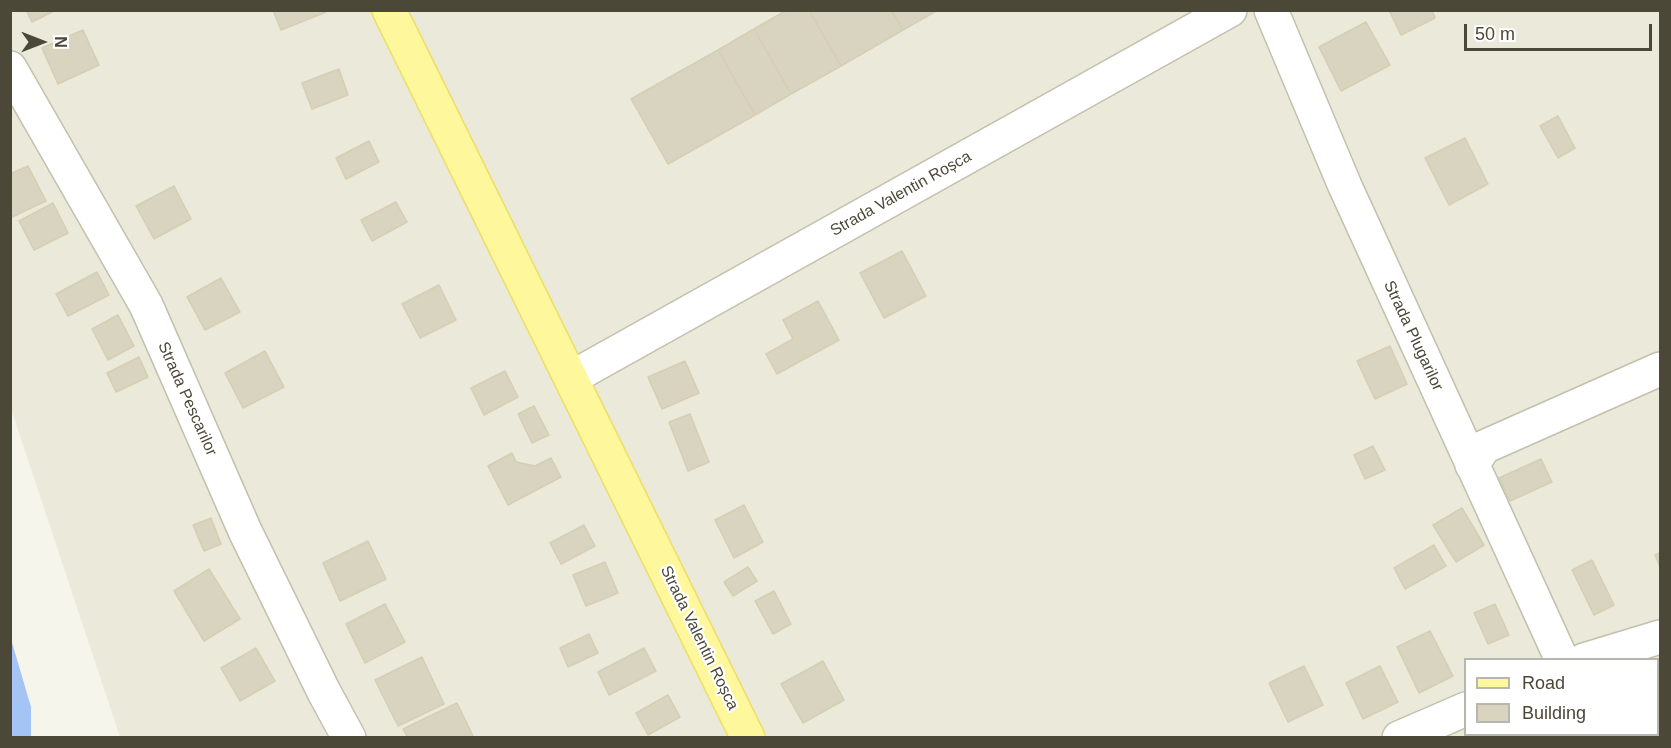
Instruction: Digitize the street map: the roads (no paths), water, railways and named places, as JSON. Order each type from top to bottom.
[{"type":"main road","name":"Strada Valentin Roșca","points":[[388,10],[748,738]]},
{"type":"street","name":"Strada Valentin Roșca","points":[[571,378],[1230,10]]},
{"type":"street","name":"Strada Plugarilor","points":[[1271,10],[1345,186],[1561,658]]},
{"type":"street","name":"Strada Pescarilor","points":[[10,68],[146,305],[245,531],[349,738]]},
{"type":"street","points":[[1472,465],[1484,447],[1660,369]]},
{"type":"street","points":[[1591,658],[1660,637]]},
{"type":"street","points":[[1399,738],[1464,710]]},
{"type":"water","points":[[11,639],[31,707],[31,737],[11,737]]}]
